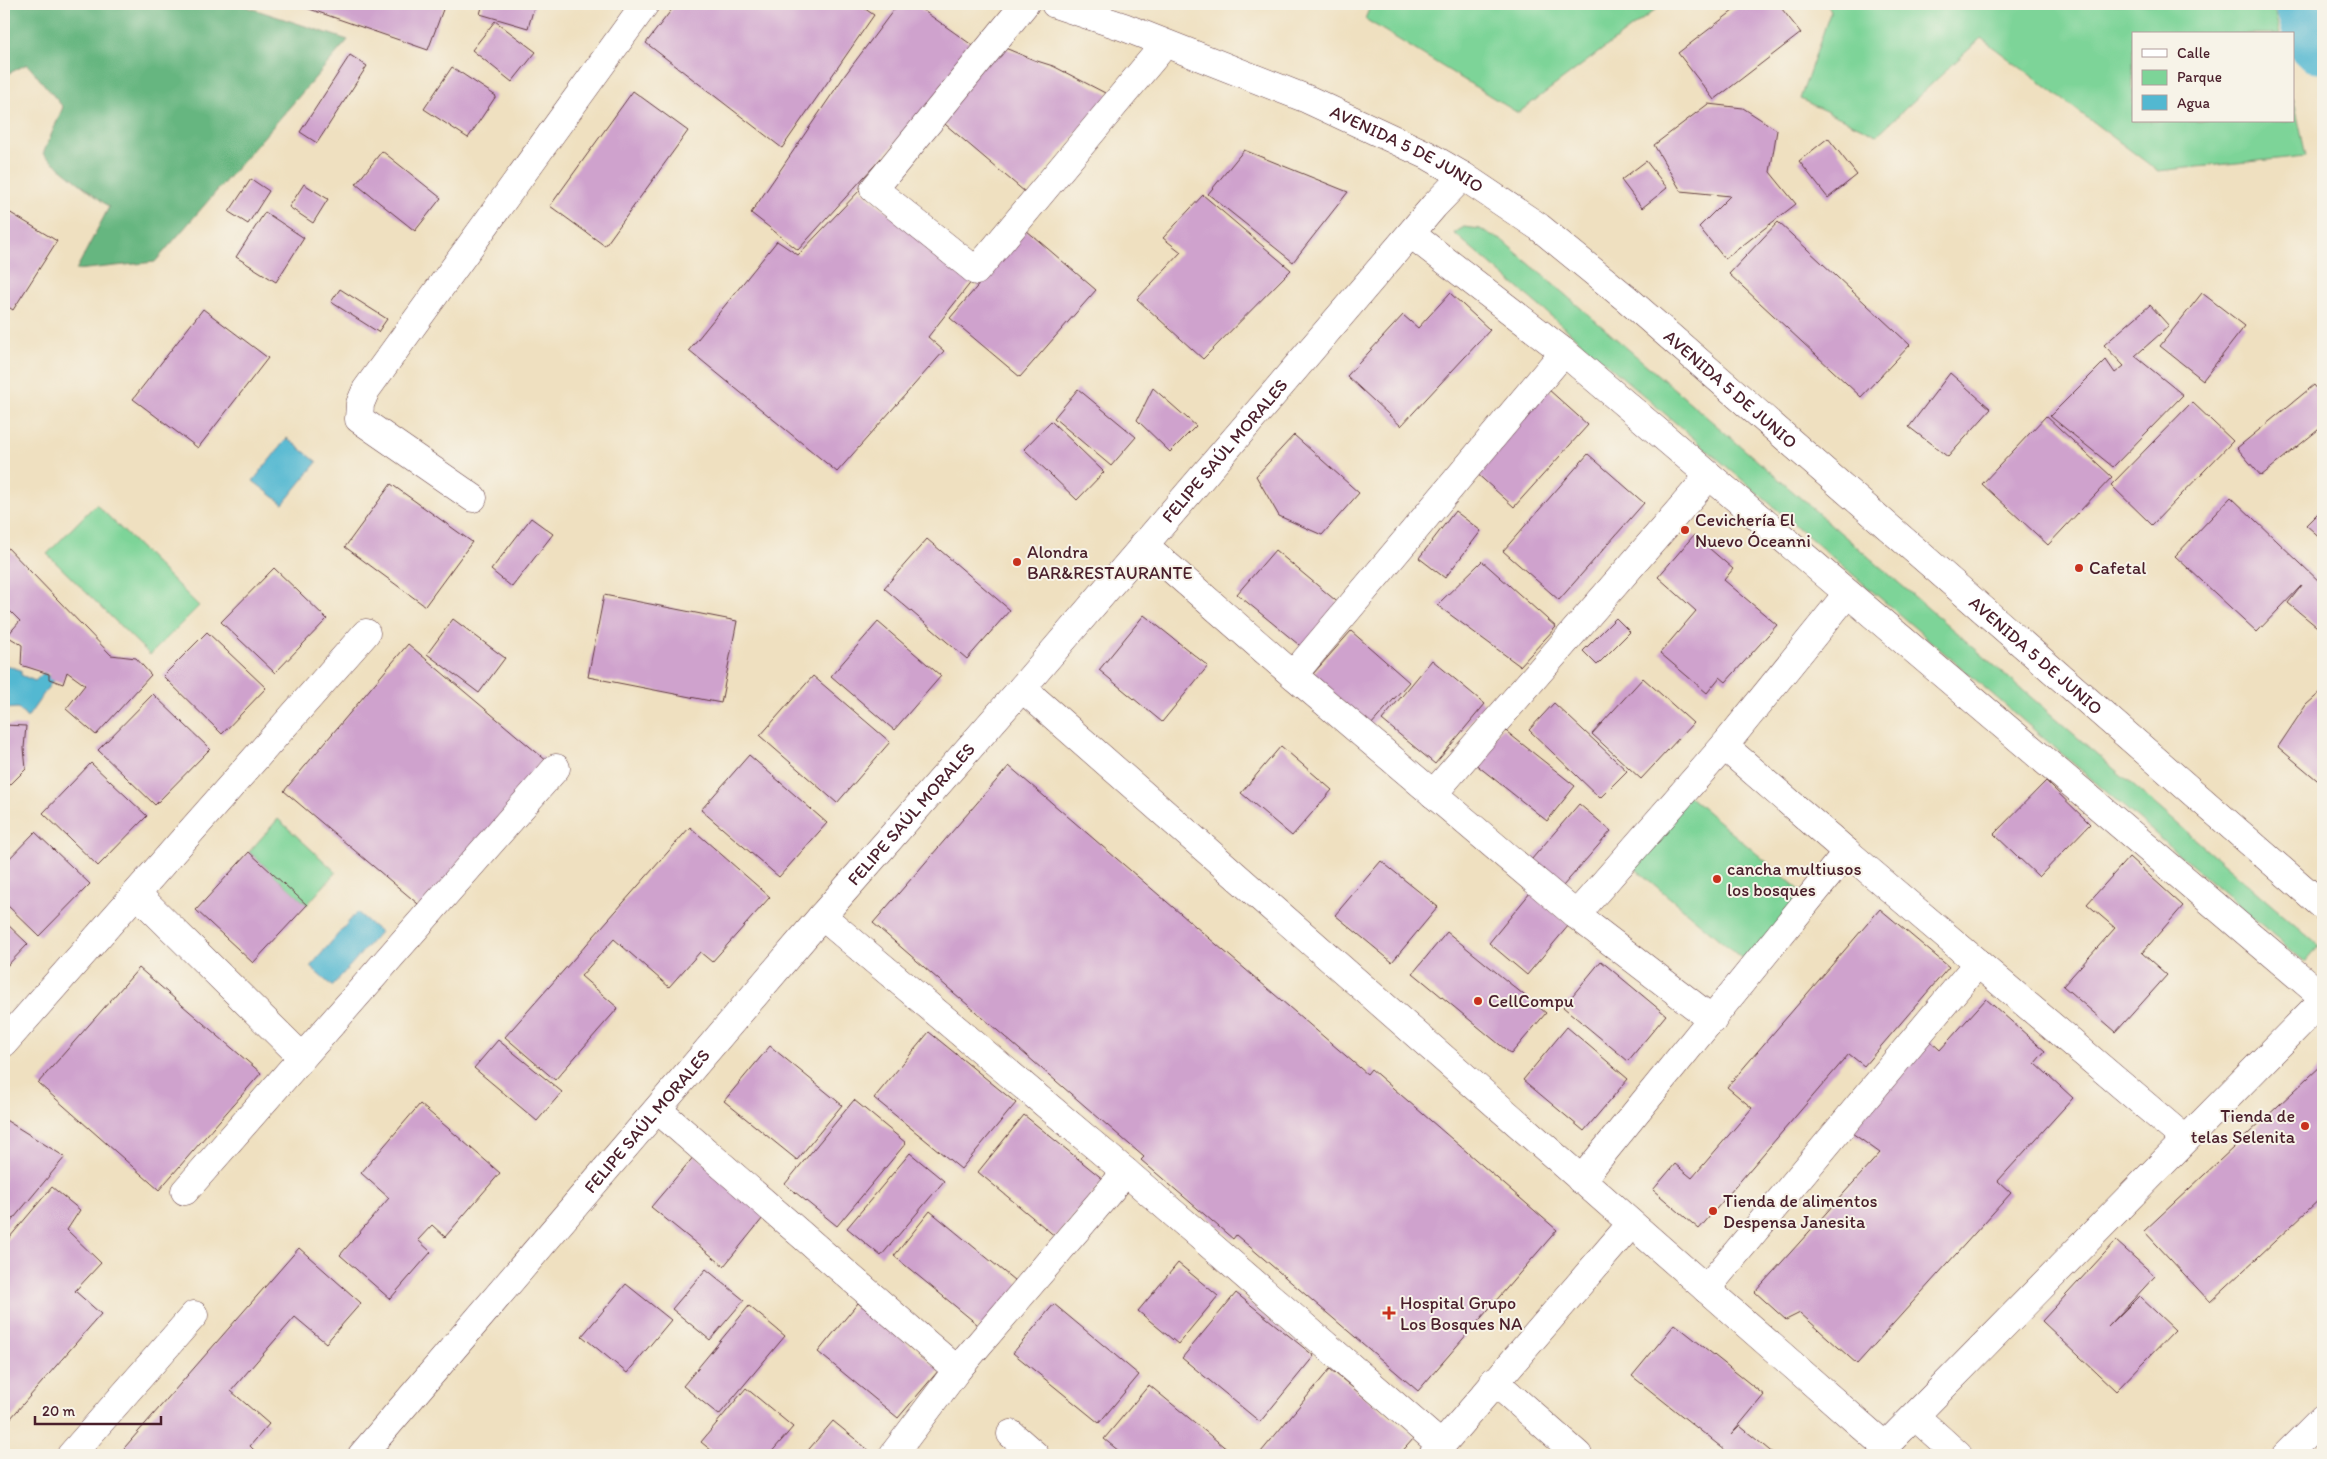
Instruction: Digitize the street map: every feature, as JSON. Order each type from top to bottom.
[{"type":"street","points":[[473,498],[360,419],[360,404],[372,382],[645,4]]},
{"type":"street","points":[[1025,4],[874,189],[976,272],[1165,44]]},
{"type":"street","name":"AVENIDA 5 DE JUNIO","points":[[1056,4],[1165,44],[1341,113],[1464,176],[1539,227],[1627,299],[2323,906]]},
{"type":"street","name":"FELIPE SAÚL MORALES","points":[[362,1455],[822,916],[1022,688],[1143,544],[1434,206],[1464,176]]},
{"type":"street","points":[[1022,688],[1884,1446],[1916,1417],[2323,998],[1564,352],[1411,234]]},
{"type":"street","points":[[1293,675],[1564,352]]},
{"type":"street","points":[[1433,794],[1709,476]]},
{"type":"street","points":[[1143,544],[1293,675],[1576,915],[1713,1020]]},
{"type":"street","points":[[1576,915],[1724,746],[1847,594]]},
{"type":"street","points":[[4,1043],[366,633]]},
{"type":"street","points":[[1724,746],[2185,1139]]},
{"type":"street","points":[[184,1192],[556,768]]},
{"type":"street","points":[[1581,1180],[1713,1020],[1752,967],[1847,852]]},
{"type":"street","points":[[137,894],[302,1057]]},
{"type":"street","points":[[822,916],[1126,1172],[1437,1450],[1494,1381],[1631,1224]]},
{"type":"street","points":[[1706,1289],[1978,963]]},
{"type":"street","points":[[658,1110],[957,1370]]},
{"type":"street","points":[[893,1455],[957,1370],[1126,1172]]},
{"type":"street","points":[[71,1455],[194,1315]]},
{"type":"street","points":[[1494,1381],[1578,1455]]},
{"type":"street","points":[[1916,1417],[1958,1455]]},
{"type":"street","points":[[2290,1454],[2323,1418]]},
{"type":"street","points":[[1011,1434],[1035,1455]]},
{"type":"green space","points":[[4,4],[238,4],[348,40],[155,262],[76,270],[109,207],[43,154],[63,107],[27,64],[4,76]]},
{"type":"green space","points":[[1371,4],[1663,4],[1518,113],[1365,19]]},
{"type":"green space","points":[[1826,4],[2273,4],[2280,32],[2132,32],[2132,122],[2294,122],[2294,102],[2306,156],[2158,171],[1981,38],[1877,135],[1800,99],[1831,10]]},
{"type":"green space","points":[[1464,227],[1480,229],[1503,241],[2319,946],[2305,962],[1454,233]]},
{"type":"green space","points":[[96,504],[199,606],[150,655],[47,554]]},
{"type":"green space","name":"cancha multiusos los bosques","points":[[1684,792],[1809,898],[1752,967],[1625,860]]},
{"type":"green space","points":[[278,819],[336,872],[307,905],[249,852]]},
{"type":"water","points":[[287,438],[317,462],[283,504],[253,481]]},
{"type":"water","points":[[4,665],[21,670],[21,675],[35,681],[43,673],[54,679],[27,718],[18,708],[4,709]]},
{"type":"water","points":[[357,912],[380,932],[332,986],[310,967]]},
{"type":"building","points":[[295,4],[445,4],[428,50]]},
{"type":"building","points":[[483,4],[535,4],[528,28],[480,14]]},
{"type":"building","points":[[676,4],[858,4],[874,15],[782,148],[646,43]]},
{"type":"building","points":[[898,4],[914,4],[979,50],[798,250],[751,213],[845,75]]},
{"type":"building","points":[[1742,4],[1778,4],[1801,33],[1714,100],[1678,53]]},
{"type":"building","points":[[495,21],[536,52],[512,82],[472,50]]},
{"type":"building","points":[[998,45],[1053,66],[1109,95],[1025,192],[939,119]]},
{"type":"building","points":[[350,55],[367,66],[317,143],[300,132]]},
{"type":"building","points":[[452,67],[496,96],[468,138],[424,109]]},
{"type":"building","points":[[633,91],[688,131],[605,246],[550,206]]},
{"type":"building","points":[[1708,104],[1743,108],[1777,130],[1770,172],[1796,204],[1725,259],[1699,227],[1730,196],[1681,191],[1654,145]]},
{"type":"building","points":[[1828,138],[1857,175],[1828,198],[1799,161]]},
{"type":"building","points":[[1244,150],[1348,192],[1293,262],[1208,194]]},
{"type":"building","points":[[382,151],[441,198],[415,231],[356,184]]},
{"type":"building","points":[[1646,161],[1667,188],[1642,208],[1621,180]]},
{"type":"building","points":[[251,179],[269,191],[248,224],[229,212]]},
{"type":"building","points":[[304,184],[328,199],[313,223],[289,207]]},
{"type":"building","points":[[860,190],[972,281],[928,337],[944,351],[837,472],[689,350],[777,241],[798,255]]},
{"type":"building","points":[[1203,195],[1291,270],[1203,359],[1137,299],[1181,252],[1163,238]]},
{"type":"building","points":[[4,209],[57,241],[13,310],[4,304]]},
{"type":"building","points":[[265,212],[304,238],[276,282],[236,257]]},
{"type":"building","points":[[1778,222],[1910,345],[1861,397],[1729,274]]},
{"type":"building","points":[[1026,230],[1096,290],[1020,377],[950,318]]},
{"type":"building","points":[[340,289],[387,319],[378,332],[331,302]]},
{"type":"building","points":[[1450,293],[1490,330],[1401,426],[1347,376],[1403,315],[1418,328]]},
{"type":"building","points":[[2202,293],[2245,326],[2203,380],[2160,346]]},
{"type":"building","points":[[2150,305],[2169,326],[2135,356],[2183,395],[2113,467],[2050,416],[2106,360],[2115,373],[2124,366],[2104,345]]},
{"type":"building","points":[[203,309],[268,358],[198,448],[133,399]]},
{"type":"building","points":[[1950,373],[1991,409],[1948,457],[1909,427]]},
{"type":"building","points":[[2314,385],[2323,396],[2323,426],[2261,476],[2237,448]]},
{"type":"building","points":[[1153,388],[1196,426],[1170,452],[1137,420]]},
{"type":"building","points":[[1078,389],[1136,437],[1111,466],[1054,418]]},
{"type":"building","points":[[1548,389],[1588,425],[1514,507],[1474,471]]},
{"type":"building","points":[[2192,402],[2233,441],[2152,525],[2111,485]]},
{"type":"building","points":[[2046,416],[2112,477],[2048,545],[1982,484]]},
{"type":"building","points":[[1051,421],[1104,472],[1077,500],[1024,449]]},
{"type":"building","points":[[1294,435],[1359,493],[1322,535],[1279,516],[1256,476]]},
{"type":"building","points":[[1588,454],[1644,503],[1559,600],[1503,551]]},
{"type":"building","points":[[391,484],[472,542],[425,606],[345,547]]},
{"type":"building","points":[[2231,497],[2323,585],[2322,631],[2288,603],[2302,585],[2257,632],[2175,556]]},
{"type":"building","points":[[2323,508],[2323,540],[2306,525]]},
{"type":"building","points":[[1455,511],[1481,531],[1445,578],[1419,558]]},
{"type":"building","points":[[531,518],[553,534],[512,587],[491,570]]},
{"type":"building","points":[[1694,535],[1733,569],[1724,580],[1777,625],[1726,682],[1720,677],[1707,693],[1660,653],[1696,611],[1658,577]]},
{"type":"building","points":[[927,539],[1010,610],[967,659],[884,588]]},
{"type":"building","points":[[4,544],[111,655],[136,658],[151,675],[96,735],[66,709],[85,685],[67,672],[63,684],[49,679],[49,674],[21,665],[22,645],[7,636],[20,621],[4,605]]},
{"type":"building","points":[[1275,550],[1341,605],[1304,649],[1237,594]]},
{"type":"building","points":[[1482,561],[1556,627],[1520,666],[1437,605]]},
{"type":"building","points":[[274,568],[327,619],[275,673],[221,622]]},
{"type":"building","points":[[604,595],[737,621],[721,703],[588,677]]},
{"type":"building","points":[[1144,615],[1208,666],[1162,722],[1099,670]]},
{"type":"building","points":[[1616,618],[1630,632],[1597,665],[1583,651]]},
{"type":"building","points":[[453,619],[505,658],[479,693],[427,654]]},
{"type":"building","points":[[878,622],[941,676],[894,730],[831,676]]},
{"type":"building","points":[[1351,631],[1409,682],[1370,726],[1312,675]]},
{"type":"building","points":[[207,632],[266,688],[222,734],[163,676]]},
{"type":"building","points":[[408,644],[548,762],[424,909],[284,791]]},
{"type":"building","points":[[1432,660],[1485,704],[1435,764],[1382,720]]},
{"type":"building","points":[[813,676],[890,742],[837,803],[760,736]]},
{"type":"building","points":[[1643,678],[1693,723],[1641,779],[1592,734]]},
{"type":"building","points":[[2323,690],[2323,785],[2278,747],[2306,705]]},
{"type":"building","points":[[153,694],[210,749],[155,805],[98,750]]},
{"type":"building","points":[[1554,703],[1627,771],[1600,798],[1529,730]]},
{"type":"building","points":[[4,725],[26,726],[24,748],[26,769],[4,791]]},
{"type":"building","points":[[1502,728],[1575,786],[1547,821],[1474,763]]},
{"type":"building","points":[[1281,746],[1332,790],[1292,836],[1241,793]]},
{"type":"building","points":[[749,755],[827,823],[779,877],[701,810]]},
{"type":"building","points":[[91,763],[147,816],[98,866],[43,813]]},
{"type":"building","points":[[1009,766],[1367,1074],[1371,1069],[1557,1230],[1418,1391],[1236,1235],[1233,1239],[1141,1160],[1144,1157],[873,923]]},
{"type":"building","points":[[2046,781],[2090,824],[2039,877],[1994,834]]},
{"type":"building","points":[[1579,804],[1611,831],[1556,894],[1525,867]]},
{"type":"building","points":[[690,827],[770,897],[712,962],[700,952],[669,987],[614,939],[581,976],[618,1008],[555,1080],[505,1037]]},
{"type":"building","points":[[35,832],[90,884],[39,936],[4,902],[4,864]]},
{"type":"building","points":[[249,852],[307,905],[253,963],[196,910]]},
{"type":"building","points":[[2129,857],[2183,906],[2142,953],[2167,975],[2116,1032],[2063,986],[2115,928],[2087,904]]},
{"type":"building","points":[[1381,861],[1438,907],[1392,962],[1335,915]]},
{"type":"building","points":[[1530,893],[1569,925],[1527,975],[1489,943]]},
{"type":"building","points":[[1880,909],[1949,967],[1864,1066],[1849,1054],[1699,1229],[1653,1190],[1675,1164],[1692,1178],[1752,1108],[1727,1087]]},
{"type":"building","points":[[4,921],[28,944],[4,969]]},
{"type":"building","points":[[1447,932],[1546,1013],[1511,1054],[1413,973]]},
{"type":"building","points":[[1601,961],[1666,1015],[1628,1061],[1563,1007]]},
{"type":"building","points":[[139,968],[261,1073],[159,1190],[38,1083]]},
{"type":"building","points":[[1986,999],[2045,1051],[2035,1063],[2073,1098],[1998,1181],[2011,1193],[1857,1364],[1800,1313],[1786,1320],[1755,1292],[1880,1153],[1852,1133],[1923,1034],[1940,1050]]},
{"type":"building","points":[[1567,1027],[1628,1079],[1584,1131],[1523,1080]]},
{"type":"building","points":[[929,1032],[1016,1103],[961,1169],[874,1098]]},
{"type":"building","points":[[498,1040],[562,1092],[537,1121],[474,1068]]},
{"type":"building","points":[[770,1046],[842,1105],[797,1160],[724,1101]]},
{"type":"building","points":[[2323,1064],[2323,1196],[2210,1302],[2144,1231]]},
{"type":"building","points":[[854,1100],[906,1143],[837,1226],[785,1184]]},
{"type":"building","points":[[420,1104],[500,1173],[445,1237],[432,1225],[418,1240],[431,1252],[390,1299],[340,1255],[389,1198],[361,1173]]},
{"type":"building","points":[[1024,1115],[1104,1180],[1056,1237],[978,1172]]},
{"type":"building","points":[[4,1119],[65,1157],[4,1230]]},
{"type":"building","points":[[910,1153],[944,1181],[881,1256],[847,1228]]},
{"type":"building","points":[[695,1155],[767,1213],[724,1266],[651,1207]]},
{"type":"building","points":[[52,1187],[80,1210],[67,1230],[101,1263],[75,1291],[101,1314],[4,1426],[4,1244]]},
{"type":"building","points":[[930,1211],[1020,1285],[983,1329],[894,1256]]},
{"type":"building","points":[[2116,1241],[2155,1276],[2108,1327],[2139,1296],[2175,1330],[2116,1391],[2042,1321]]},
{"type":"building","points":[[299,1248],[361,1303],[326,1343],[295,1317],[231,1391],[269,1424],[250,1446],[256,1452],[254,1455],[118,1455]]},
{"type":"building","points":[[1178,1263],[1218,1296],[1178,1344],[1138,1311]]},
{"type":"building","points":[[706,1269],[744,1300],[710,1340],[672,1309]]},
{"type":"building","points":[[626,1284],[671,1320],[627,1373],[582,1336]]},
{"type":"building","points":[[1236,1293],[1314,1356],[1260,1422],[1182,1358]]},
{"type":"building","points":[[858,1303],[939,1370],[898,1418],[818,1352]]},
{"type":"building","points":[[1054,1304],[1139,1375],[1099,1423],[1013,1353]]},
{"type":"building","points":[[749,1306],[785,1336],[719,1415],[683,1386]]},
{"type":"building","points":[[1675,1324],[1764,1395],[1731,1435],[1740,1426],[1775,1455],[1731,1455],[1632,1376]]},
{"type":"building","points":[[1330,1369],[1414,1438],[1399,1455],[1264,1455],[1261,1452]]},
{"type":"building","points":[[1149,1385],[1234,1455],[1124,1455],[1104,1439]]},
{"type":"building","points":[[746,1388],[793,1427],[769,1455],[717,1455],[701,1442]]},
{"type":"building","points":[[833,1421],[871,1452],[869,1455],[804,1455]]},
{"type":"waterway","points":[[2313,4],[2323,36]]},
{"type":"place","name":"Cevichería El Nuevo Óceanni","points":[[1685,530]]},
{"type":"place","name":"Alondra BAR&RESTAURANTE","points":[[1017,562]]},
{"type":"place","name":"Cafetal","points":[[2079,568]]},
{"type":"place","name":"cancha multiusos los bosques","points":[[1717,879]]},
{"type":"place","name":"CellCompu","points":[[1478,1001]]},
{"type":"place","name":"Tienda de telas Selenita","points":[[2305,1126]]},
{"type":"place","name":"Tienda de alimentos Despensa Janesita","points":[[1713,1211]]},
{"type":"place","name":"Hospital Grupo Los Bosques NA","points":[[1389,1313]]}]
